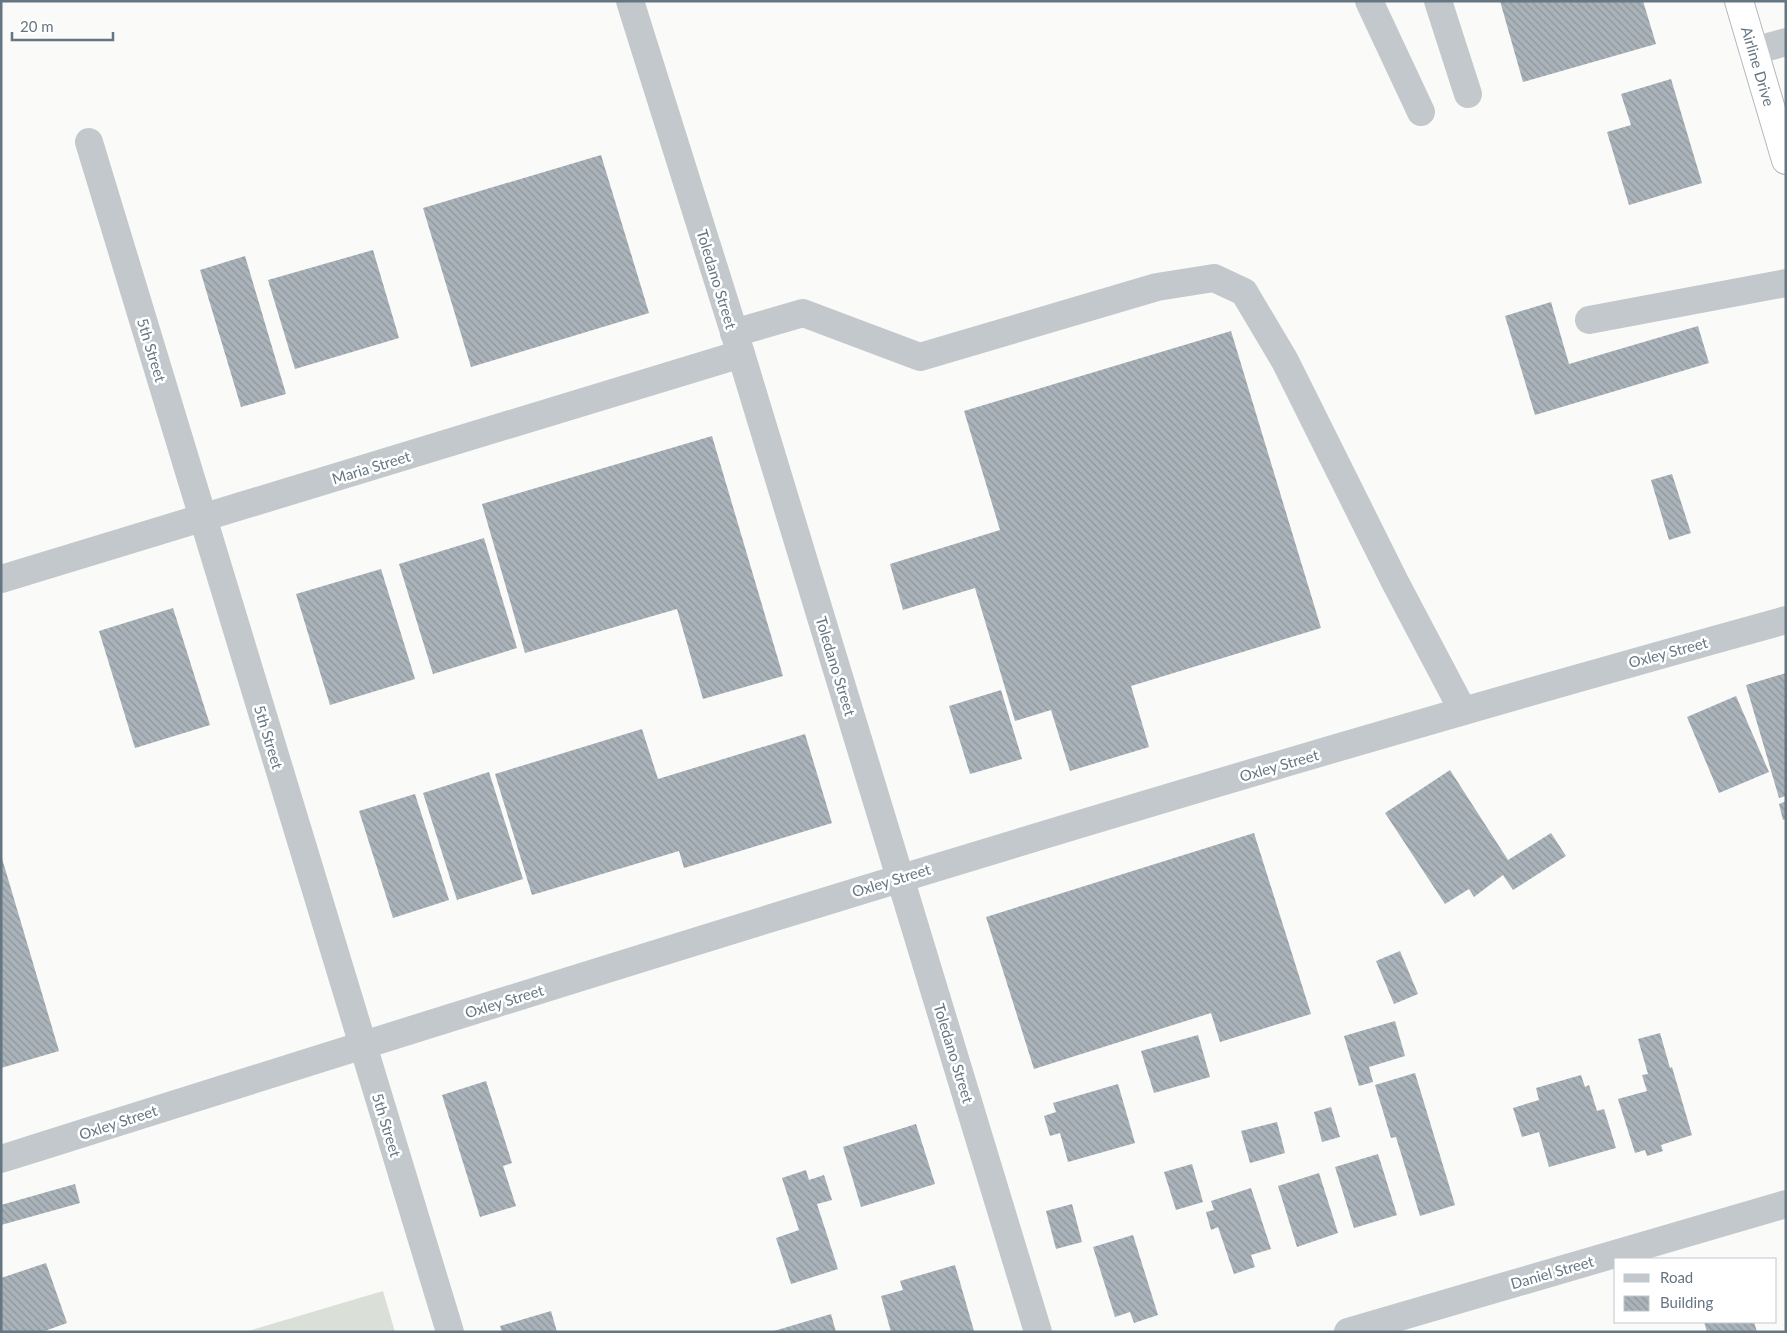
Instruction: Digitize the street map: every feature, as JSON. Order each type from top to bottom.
[{"type":"highway","name":"Airline Drive","points":[[1739,1],[1786,160]]},
{"type":"street","name":"Toledano Street","points":[[630,1],[738,344],[1038,1332]]},
{"type":"street","points":[[1369,1],[1421,112]]},
{"type":"street","points":[[1438,1],[1468,94]]},
{"type":"street","points":[[1754,51],[1786,42]]},
{"type":"street","name":"5th Street","points":[[89,142],[450,1332]]},
{"type":"street","name":"Maria Street","points":[[1,580],[203,518],[738,344],[803,313],[920,357],[1157,287],[1214,278],[1244,292],[1285,360],[1395,582],[1464,710]]},
{"type":"street","points":[[1589,320],[1786,284]]},
{"type":"street","name":"Oxley Street","points":[[1,1159],[900,877],[1464,710],[1786,620]]},
{"type":"street","name":"Daniel Street","points":[[1348,1332],[1786,1204]]},
{"type":"shaded area","points":[[383,1291],[395,1332],[248,1331]]},
{"type":"building","points":[[1500,1],[1643,1],[1656,44],[1523,82]]},
{"type":"building","points":[[1671,79],[1702,183],[1629,205],[1607,132],[1631,125],[1621,94]]},
{"type":"building","points":[[601,155],[649,313],[471,367],[423,208]]},
{"type":"building","points":[[373,250],[399,338],[295,369],[268,280]]},
{"type":"building","points":[[245,256],[286,394],[241,407],[200,270]]},
{"type":"building","points":[[1551,302],[1569,364],[1698,326],[1709,363],[1535,415],[1505,316]]},
{"type":"building","points":[[1231,331],[1321,628],[1131,686],[1149,747],[1070,771],[1051,710],[1015,721],[975,588],[903,610],[890,564],[1000,530],[964,411]]},
{"type":"building","points":[[712,436],[783,676],[703,699],[677,609],[525,653],[482,504]]},
{"type":"building","points":[[1672,474],[1691,533],[1669,540],[1651,480]]},
{"type":"building","points":[[484,538],[517,648],[433,674],[399,564]]},
{"type":"building","points":[[381,569],[415,679],[330,705],[296,594]]},
{"type":"building","points":[[173,608],[210,725],[135,748],[99,631]]},
{"type":"building","points":[[1786,673],[1786,796],[1779,798],[1746,685]]},
{"type":"building","points":[[1001,690],[1022,759],[970,774],[949,706]]},
{"type":"building","points":[[1736,696],[1769,772],[1719,793],[1687,717]]},
{"type":"building","points":[[642,729],[658,779],[805,734],[832,823],[684,868],[679,851],[532,895],[495,774]]},
{"type":"building","points":[[1450,770],[1508,860],[1551,833],[1566,856],[1513,890],[1503,875],[1474,897],[1469,889],[1445,904],[1385,813]]},
{"type":"building","points":[[489,772],[523,879],[457,900],[423,793]]},
{"type":"building","points":[[415,794],[449,900],[393,918],[359,811]]},
{"type":"building","points":[[1786,801],[1786,819],[1783,820],[1779,804]]},
{"type":"building","points":[[1254,833],[1311,1014],[1220,1042],[1211,1013],[1034,1069],[986,917]]},
{"type":"building","points":[[1,855],[59,1051],[1,1068]]},
{"type":"building","points":[[1400,951],[1418,994],[1394,1004],[1376,961]]},
{"type":"building","points":[[1395,1021],[1405,1056],[1369,1067],[1373,1082],[1359,1086],[1344,1036]]},
{"type":"building","points":[[1660,1033],[1692,1135],[1661,1145],[1663,1151],[1647,1156],[1645,1150],[1635,1153],[1618,1099],[1647,1091],[1642,1075],[1648,1074],[1638,1039]]},
{"type":"building","points":[[1198,1035],[1210,1077],[1154,1093],[1141,1051]]},
{"type":"building","points":[[1415,1073],[1455,1205],[1420,1216],[1396,1137],[1391,1138],[1375,1085]]},
{"type":"building","points":[[1581,1075],[1585,1087],[1589,1085],[1597,1111],[1604,1109],[1616,1148],[1549,1167],[1539,1132],[1522,1137],[1513,1108],[1539,1100],[1536,1088]]},
{"type":"building","points":[[486,1081],[512,1163],[503,1166],[516,1206],[480,1217],[442,1095]]},
{"type":"building","points":[[1118,1084],[1135,1143],[1068,1162],[1060,1133],[1050,1136],[1044,1116],[1056,1112],[1053,1103]]},
{"type":"building","points":[[1331,1107],[1340,1137],[1322,1142],[1314,1112]]},
{"type":"building","points":[[1277,1122],[1285,1153],[1250,1163],[1241,1131]]},
{"type":"building","points":[[916,1124],[935,1184],[861,1207],[843,1147]]},
{"type":"building","points":[[1378,1154],[1397,1215],[1354,1228],[1335,1167]]},
{"type":"building","points":[[1192,1164],[1203,1202],[1176,1210],[1164,1172]]},
{"type":"building","points":[[806,1170],[809,1180],[824,1175],[832,1200],[817,1204],[838,1269],[791,1284],[776,1238],[799,1230],[782,1178]]},
{"type":"building","points":[[1319,1173],[1338,1233],[1297,1247],[1278,1186]]},
{"type":"building","points":[[75,1184],[80,1203],[1,1225],[1,1205]]},
{"type":"building","points":[[1251,1188],[1271,1249],[1251,1255],[1255,1267],[1234,1274],[1218,1227],[1211,1230],[1206,1212],[1214,1210],[1211,1201]]},
{"type":"building","points":[[1072,1204],[1082,1242],[1056,1249],[1046,1211]]},
{"type":"building","points":[[1133,1235],[1158,1315],[1134,1323],[1130,1312],[1115,1317],[1093,1247]]},
{"type":"building","points":[[46,1263],[67,1323],[42,1332],[3,1332],[1,1327],[1,1278]]},
{"type":"building","points":[[955,1265],[974,1331],[891,1332],[881,1296],[903,1290],[900,1281]]},
{"type":"building","points":[[551,1311],[557,1332],[502,1332],[500,1326]]},
{"type":"building","points":[[831,1314],[836,1332],[774,1331]]},
{"type":"building","points":[[1704,1323],[1754,1323],[1757,1332],[1707,1332]]}]
